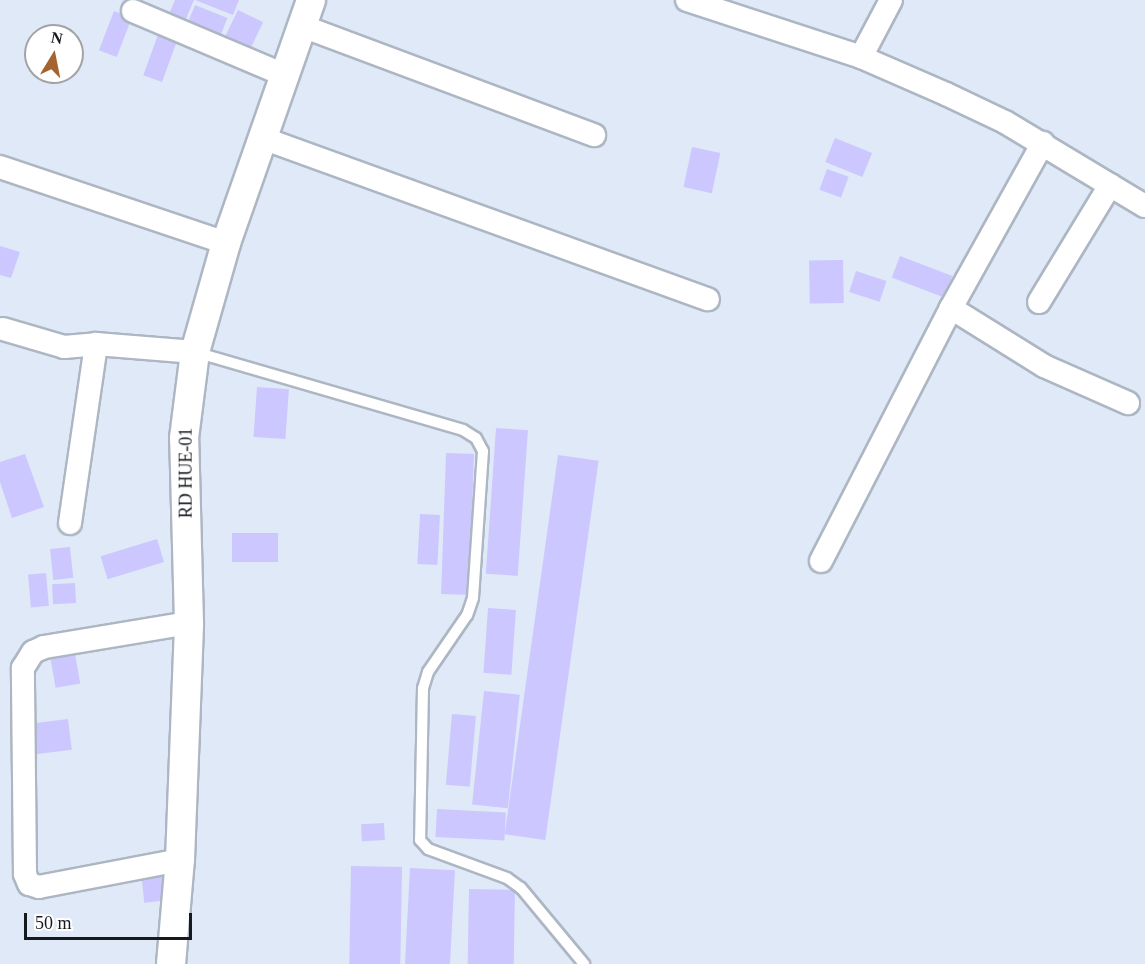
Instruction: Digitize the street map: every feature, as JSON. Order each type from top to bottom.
[{"type":"street","points":[[687,0],[861,57],[1005,122],[1145,206]]},
{"type":"street","points":[[861,57],[891,0]]},
{"type":"street","points":[[133,11],[287,76]]},
{"type":"street","points":[[306,13],[594,135]]},
{"type":"street","name":"RD HUE-01","points":[[171,964],[180,860],[189,623],[184,438],[195,352],[226,243],[287,76],[306,13]]},
{"type":"street","points":[[265,139],[708,299]]},
{"type":"street","points":[[821,561],[951,308],[1043,143]]},
{"type":"street","points":[[0,167],[226,243]]},
{"type":"street","points":[[1040,302],[1110,185]]},
{"type":"street","points":[[951,308],[1044,366],[1128,403]]},
{"type":"street","points":[[3,329],[63,346],[96,344],[195,352]]},
{"type":"street","points":[[70,523],[96,344]]},
{"type":"street","points":[[180,860],[39,887],[29,884],[25,874],[23,668],[33,652],[44,647],[189,623]]},
{"type":"lane","points":[[195,352],[452,426],[476,438],[483,452],[473,598],[467,615],[429,672],[423,688],[420,840],[428,849],[507,878],[521,888],[584,964]]},
{"type":"building","points":[[175,0],[194,0],[185,21],[169,14]]},
{"type":"building","points":[[195,0],[239,0],[233,15]]},
{"type":"building","points":[[195,5],[227,18],[220,37],[188,24]]},
{"type":"building","points":[[238,10],[263,22],[250,50],[224,38]]},
{"type":"building","points":[[114,11],[132,18],[117,57],[99,50]]},
{"type":"building","points":[[159,32],[178,39],[162,82],[143,75]]},
{"type":"building","points":[[835,138],[872,153],[862,177],[825,162]]},
{"type":"building","points":[[692,147],[720,153],[712,193],[683,187]]},
{"type":"building","points":[[827,169],[849,177],[841,198],[819,190]]},
{"type":"building","points":[[0,246],[20,252],[11,278],[0,275]]},
{"type":"building","points":[[900,256],[952,276],[944,298],[892,277]]},
{"type":"building","points":[[843,260],[844,303],[810,304],[809,261]]},
{"type":"building","points":[[856,271],[886,281],[880,302],[849,292]]},
{"type":"building","points":[[257,387],[289,389],[285,439],[254,437]]},
{"type":"building","points":[[496,428],[528,430],[518,576],[486,574]]},
{"type":"building","points":[[446,453],[474,454],[469,595],[441,594]]},
{"type":"building","points":[[25,454],[44,507],[12,518],[0,482],[0,462]]},
{"type":"building","points":[[558,455],[599,461],[545,840],[505,834]]},
{"type":"building","points":[[420,514],[440,515],[437,565],[417,564]]},
{"type":"building","points":[[232,533],[278,533],[278,562],[232,562]]},
{"type":"building","points":[[157,539],[164,562],[108,579],[101,556]]},
{"type":"building","points":[[70,547],[73,578],[53,580],[50,549]]},
{"type":"building","points":[[46,573],[49,606],[31,607],[28,575]]},
{"type":"building","points":[[75,583],[76,603],[53,604],[52,584]]},
{"type":"building","points":[[488,608],[516,610],[511,675],[483,673]]},
{"type":"building","points":[[74,648],[80,683],[56,688],[49,652]]},
{"type":"building","points":[[484,691],[520,695],[508,808],[472,804]]},
{"type":"building","points":[[452,714],[476,716],[470,787],[446,785]]},
{"type":"building","points":[[68,719],[72,750],[29,755],[25,724]]},
{"type":"building","points":[[437,809],[506,813],[504,841],[436,837]]},
{"type":"building","points":[[384,823],[385,840],[362,841],[361,824]]},
{"type":"building","points":[[351,866],[402,867],[400,964],[349,964]]},
{"type":"building","points":[[410,868],[455,870],[450,964],[405,964]]},
{"type":"building","points":[[168,870],[171,900],[144,903],[141,873]]},
{"type":"building","points":[[469,889],[515,890],[514,964],[468,964]]}]
